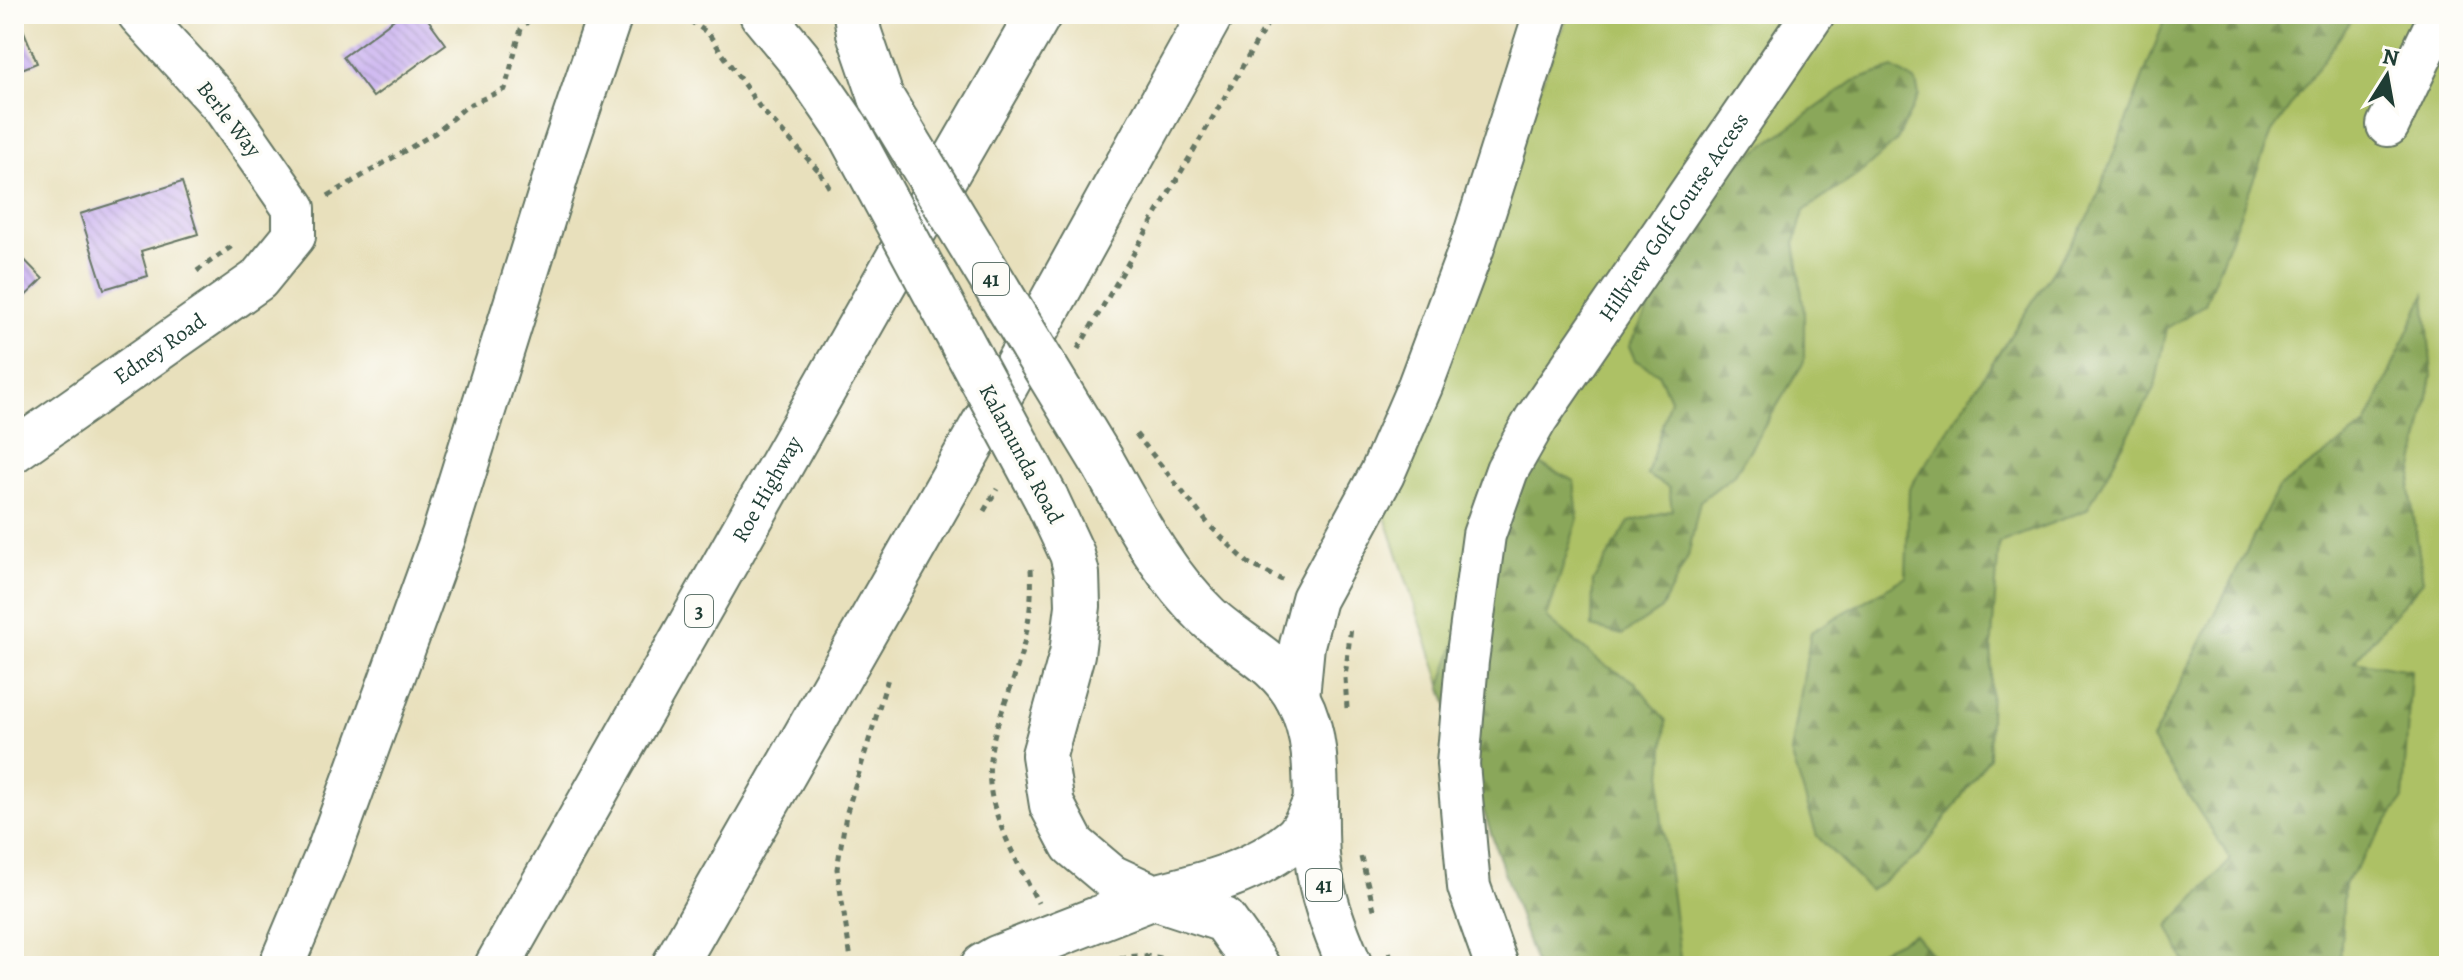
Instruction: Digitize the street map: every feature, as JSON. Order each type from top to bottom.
[{"type":"main road","points":[[281,966],[328,854],[444,535],[565,147],[610,14]]},
{"type":"main road","name":"Kalamunda Road","points":[[762,14],[799,59],[846,127],[1046,498],[1072,554],[1078,596],[1072,654],[1044,755],[1052,805],[1073,845],[1111,877],[1154,897],[1224,920],[1257,966]]},
{"type":"main road","name":"41","points":[[856,14],[859,33],[881,97],[1140,529],[1177,584],[1210,619],[1250,647],[1276,671],[1297,697],[1309,725],[1317,857],[1333,926],[1350,966]]},
{"type":"main road","name":"Roe Highway","points":[[497,966],[1039,14]]},
{"type":"main road","points":[[674,966],[1003,390],[1211,14]]},
{"type":"main road","points":[[1297,697],[1302,645],[1314,599],[1382,474],[1420,386],[1472,247],[1546,14]]},
{"type":"main road","points":[[983,966],[1154,897],[1217,882],[1260,861],[1296,838],[1316,801]]},
{"type":"street","name":"Berle Way","points":[[139,14],[232,119],[294,208],[294,236]]},
{"type":"street","name":"Hillview Golf Course Access","points":[[1497,966],[1469,887],[1458,764],[1467,661],[1484,535],[1507,470],[1536,419],[1813,14]]},
{"type":"street","points":[[2388,125],[2441,14]]},
{"type":"street","name":"Edney Road","points":[[14,451],[258,280],[294,236]]},
{"type":"path","points":[[317,201],[435,133],[467,106],[505,89],[521,29],[534,14]]},
{"type":"path","points":[[680,14],[708,33],[761,109],[820,172]]},
{"type":"path","points":[[852,966],[837,869],[846,815],[889,675]]},
{"type":"path","points":[[1096,966],[1140,954],[1171,960],[1183,966]]},
{"type":"green space","points":[[1568,14],[2449,14],[2449,966],[1536,966],[1380,502]]},
{"type":"green space","points":[[2167,14],[2356,14],[2272,132],[2205,304],[2167,328],[2155,387],[2087,510],[1999,543],[1992,639],[1989,758],[1919,855],[1870,891],[1817,836],[1791,753],[1811,632],[1906,577],[1909,489],[2091,213]]},
{"type":"green space","points":[[1893,68],[1916,82],[1919,95],[1896,142],[1859,174],[1804,211],[1795,242],[1804,311],[1804,362],[1735,474],[1700,501],[1688,557],[1661,609],[1622,635],[1592,627],[1593,581],[1629,522],[1672,510],[1669,488],[1647,475],[1670,399],[1658,373],[1635,360],[1629,346],[1677,254],[1723,175],[1854,81]]},
{"type":"green space","points":[[2425,294],[2432,376],[2410,489],[2423,581],[2354,661],[2411,670],[2403,799],[2344,885],[2340,966],[2187,966],[2168,926],[2231,860],[2152,740],[2278,488],[2366,425]]},
{"type":"green space","points":[[1538,463],[1574,481],[1578,518],[1547,618],[1600,662],[1635,682],[1666,721],[1660,806],[1681,966],[1536,966],[1441,685],[1513,480]]},
{"type":"green space","points":[[1914,934],[1942,966],[1867,966],[1873,954]]},
{"type":"building","points":[[401,14],[424,14],[446,44],[373,97],[343,57]]},
{"type":"building","points":[[18,17],[37,63],[14,72],[14,19]]},
{"type":"building","points":[[182,182],[198,234],[141,251],[148,276],[104,289],[80,214]]},
{"type":"building","points":[[14,249],[43,279],[14,307]]}]
